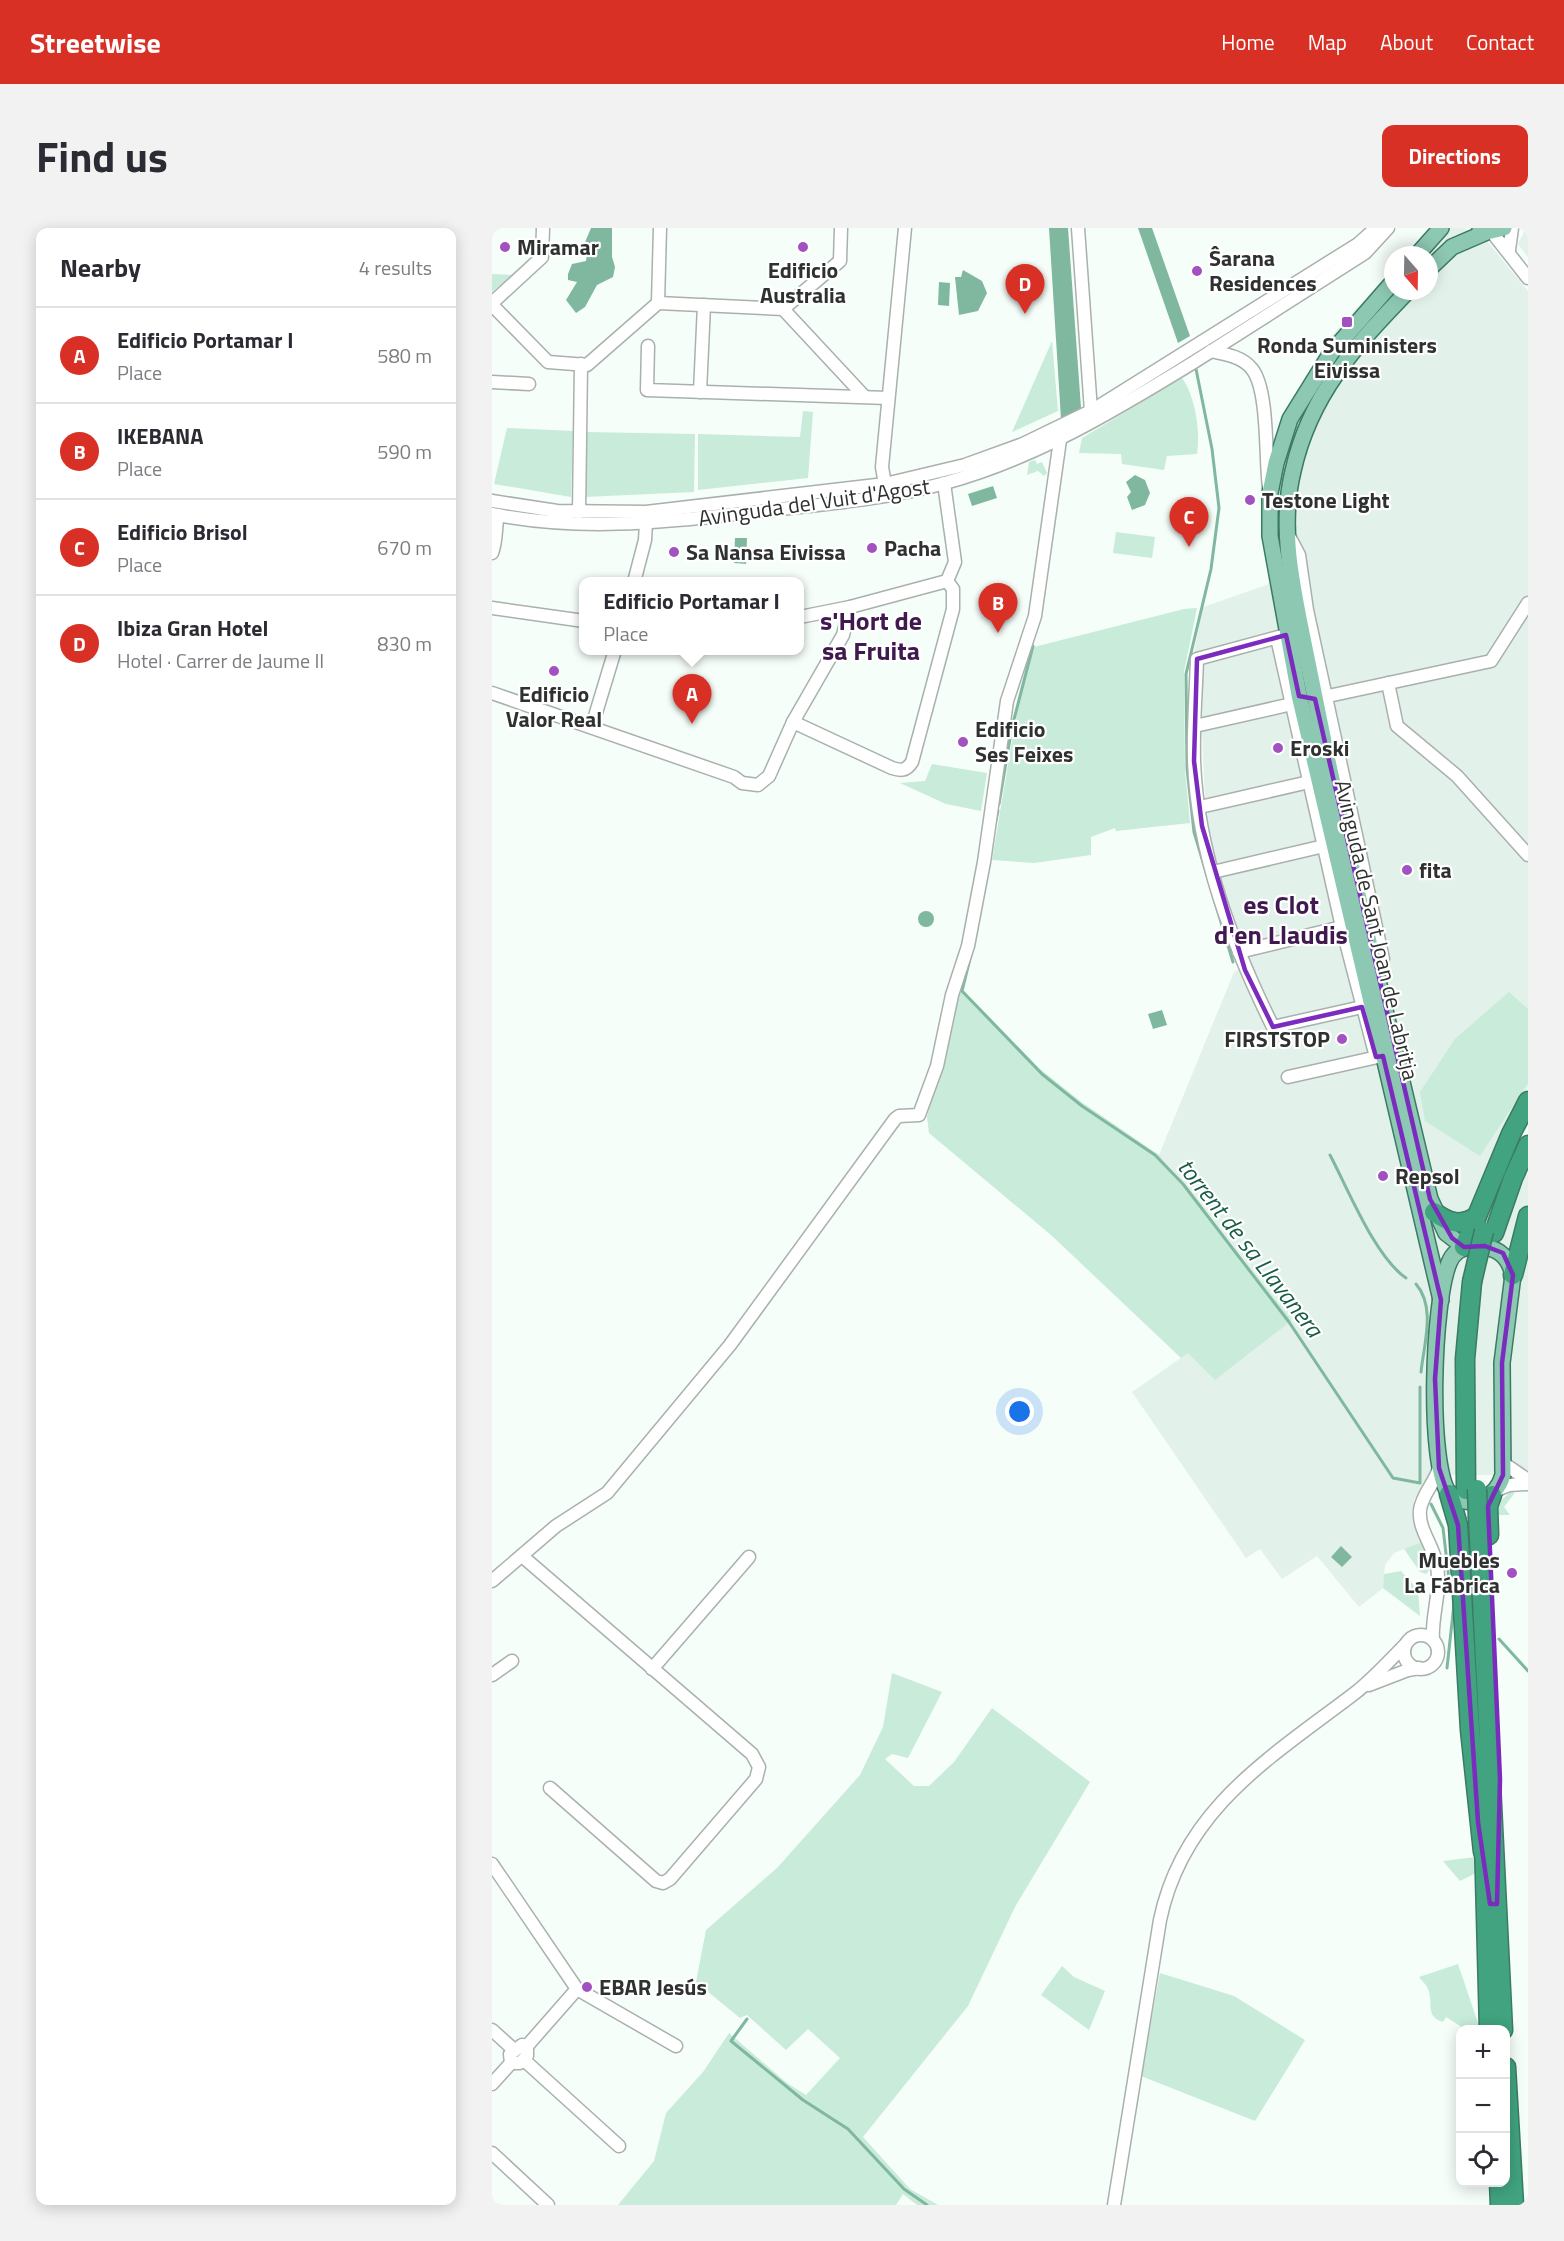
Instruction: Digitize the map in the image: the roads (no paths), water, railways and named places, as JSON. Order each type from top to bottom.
[{"type":"highway","points":[[1489,2025],[1483,1857],[1484,1814],[1471,1492],[1478,1283],[1485,1227],[1510,1134],[1528,1101]]},
{"type":"highway","points":[[1485,1227],[1504,1174],[1528,1122]]},
{"type":"highway","points":[[1464,1246],[1485,1227],[1513,1178],[1528,1145]]},
{"type":"highway","points":[[1434,1212],[1452,1222],[1468,1222],[1485,1227]]},
{"type":"highway","points":[[1513,1275],[1528,1216]]},
{"type":"highway","points":[[1471,1492],[1458,1525],[1470,1730],[1483,1857]]},
{"type":"highway","points":[[1471,1492],[1488,1506],[1502,1847],[1498,1896]]},
{"type":"highway","points":[[1472,1518],[1498,1896],[1503,2025]]},
{"type":"highway","points":[[1507,2079],[1514,2205]]},
{"type":"highway","points":[[1499,2187],[1500,2205]]},
{"type":"main road","points":[[1425,246],[1441,228]]},
{"type":"main road","points":[[1438,260],[1452,247],[1490,230]]},
{"type":"main road","name":"Avinguda de Sant Joan de Labritja","points":[[1384,292],[1331,353],[1300,399],[1284,436],[1270,493],[1270,537],[1281,636],[1295,699],[1379,1057],[1441,1300]]},
{"type":"main road","name":"Avinguda de Sant Joan de Labritja","points":[[1400,300],[1352,351],[1329,381],[1314,409],[1292,473],[1288,533],[1292,583],[1321,698],[1377,979],[1434,1212],[1446,1233],[1464,1246]]},
{"type":"main road","points":[[1473,1245],[1498,1250],[1508,1259],[1513,1275],[1502,1363],[1503,1475],[1471,1492],[1439,1468],[1435,1379],[1441,1300],[1449,1261],[1464,1246],[1473,1245]]},
{"type":"street","points":[[543,228],[542,257],[492,304],[548,362],[587,365],[658,303],[783,309],[840,261],[841,228]]},
{"type":"street","points":[[658,303],[660,228]]},
{"type":"street","points":[[905,228],[882,466],[885,484],[905,492]]},
{"type":"street","points":[[1078,228],[1091,411]]},
{"type":"street","name":"Avinguda del Vuit d'Agost","points":[[492,501],[579,512],[646,512],[885,484],[965,465],[1023,444],[1091,411],[1358,244],[1376,228]]},
{"type":"street","name":"Avinguda del Vuit d'Agost","points":[[495,514],[584,525],[646,524],[905,492],[944,483],[1034,452],[1110,414],[1365,253],[1388,228]]},
{"type":"street","points":[[1509,252],[1512,228]]},
{"type":"street","points":[[1490,230],[1528,278]]},
{"type":"street","points":[[700,392],[704,305]]},
{"type":"street","points":[[783,309],[864,396]]},
{"type":"street","points":[[648,346],[647,390],[888,398]]},
{"type":"street","points":[[1211,351],[1240,360],[1253,370],[1257,378],[1265,419],[1265,461],[1270,493]]},
{"type":"street","points":[[579,512],[582,364]]},
{"type":"street","points":[[492,382],[529,384]]},
{"type":"street","points":[[492,1581],[556,1526],[607,1493],[730,1345],[895,1119],[899,1116],[919,1115],[937,1066],[952,995],[968,946],[1007,701],[1035,616],[1054,467],[1060,440]]},
{"type":"street","points":[[1034,452],[1054,467]]},
{"type":"street","points":[[944,483],[955,562],[947,581]]},
{"type":"street","points":[[492,553],[497,540],[495,514]]},
{"type":"street","points":[[635,577],[645,540],[646,524]]},
{"type":"street","points":[[804,616],[850,608],[947,581]]},
{"type":"street","points":[[793,722],[892,768],[901,771],[908,768],[912,762],[953,609],[953,589],[947,581]]},
{"type":"street","points":[[1195,726],[1295,699],[1321,698],[1491,661],[1528,603]]},
{"type":"street","points":[[492,608],[579,620]]},
{"type":"street","points":[[492,693],[592,726],[752,786],[764,782],[769,776],[793,722],[843,636],[850,608]]},
{"type":"street","points":[[1281,636],[1197,659],[1194,761],[1212,872],[1239,952],[1273,1027],[1362,1007]]},
{"type":"street","points":[[592,726],[614,655]]},
{"type":"street","points":[[1388,683],[1396,726],[1457,776],[1528,855]]},
{"type":"street","name":"Avinguda de Sant Joan de Labritja","points":[[1295,699],[1310,782],[1342,927],[1362,1007],[1379,1057]]},
{"type":"street","points":[[1200,807],[1310,782]]},
{"type":"street","points":[[1212,872],[1324,846]]},
{"type":"street","points":[[1239,952],[1342,927]]},
{"type":"street","points":[[1288,1077],[1379,1057]]},
{"type":"street","points":[[1503,1463],[1528,1482]]},
{"type":"street","points":[[1358,1691],[1392,1675],[1429,1666],[1436,1659],[1437,1649],[1433,1640],[1434,1605],[1438,1579],[1434,1552],[1420,1522],[1420,1512],[1424,1496],[1432,1486],[1439,1468]]},
{"type":"street","points":[[1424,1496],[1437,1491],[1471,1492],[1528,1482]]},
{"type":"street","points":[[522,1556],[752,1754],[759,1767],[756,1779],[670,1879],[663,1883],[656,1881],[550,1788]]},
{"type":"street","points":[[652,1669],[748,1557]]},
{"type":"street","points":[[1114,2205],[1160,1920],[1175,1869],[1184,1850],[1203,1822],[1234,1790],[1358,1691],[1409,1641],[1434,1605]]},
{"type":"street","points":[[1409,1641],[1426,1636],[1433,1640]]},
{"type":"street","points":[[1409,1641],[1404,1654],[1407,1662],[1419,1668]]},
{"type":"street","points":[[492,1675],[512,1661]]},
{"type":"street","points":[[492,1864],[577,1989],[676,2046]]},
{"type":"street","points":[[492,2084],[511,2063],[520,2063],[524,2060],[528,2050],[527,2046],[577,1989]]},
{"type":"street","points":[[492,2030],[513,2049]]},
{"type":"street","points":[[511,2063],[510,2054],[513,2049],[522,2045],[527,2046]]},
{"type":"street","points":[[524,2060],[619,2146]]},
{"type":"street","points":[[492,2153],[548,2205]]},
{"type":"waterway","points":[[1196,369],[1212,449],[1219,508],[1211,569],[1186,674],[1187,768],[1194,832],[1233,962]]},
{"type":"waterway","name":"torrent de sa Llavanera","points":[[999,804],[1012,727],[1033,646]]},
{"type":"waterway","name":"torrent de sa Llavanera","points":[[996,820],[998,811]]},
{"type":"waterway","name":"torrent de sa Llavanera","points":[[971,955],[962,991],[1042,1074],[1082,1106],[1155,1155],[1183,1184],[1289,1322],[1393,1478],[1420,1483],[1420,1387]]},
{"type":"waterway","points":[[1330,1155],[1373,1239],[1384,1255],[1406,1278]]},
{"type":"waterway","points":[[1416,1284],[1426,1304],[1427,1315],[1421,1372]]},
{"type":"waterway","name":"torrent de sa Llavanera","points":[[1431,1504],[1443,1528],[1450,1588],[1455,1597]]},
{"type":"waterway","points":[[1447,1668],[1454,1604]]},
{"type":"waterway","name":"torrent de sa Llavanera","points":[[1499,1639],[1528,1671]]},
{"type":"waterway","points":[[747,2019],[731,2041],[803,2100],[848,2129],[904,2189],[927,2205]]},
{"type":"place","name":"Miramar","points":[[505,247]]},
{"type":"place","name":"Edificio Australia","points":[[803,247]]},
{"type":"place","name":"Ŝarana Residences","points":[[1197,271]]},
{"type":"place","name":"Ibiza Gran Hotel","points":[[1025,314]]},
{"type":"place","name":"Ronda Suministers Eivissa","points":[[1347,322]]},
{"type":"place","name":"Testone Light","points":[[1250,500]]},
{"type":"place","name":"Edificio Brisol","points":[[1189,547]]},
{"type":"place","name":"Pacha","points":[[872,548]]},
{"type":"place","name":"Sa Nansa Eivissa","points":[[674,552]]},
{"type":"place","name":"IKEBANA","points":[[998,633]]},
{"type":"place","name":"Edificio Valor Real","points":[[554,671]]},
{"type":"place","name":"Edificio Portamar I","points":[[692,724]]},
{"type":"place","name":"Edificio Ses Feixes","points":[[963,742]]},
{"type":"place","name":"Eroski","points":[[1278,748]]},
{"type":"place","name":"fita","points":[[1407,870]]},
{"type":"place","name":"FIRSTSTOP","points":[[1342,1039]]},
{"type":"place","name":"Repsol","points":[[1383,1176]]},
{"type":"place","name":"Muebles La Fábrica","points":[[1512,1573]]},
{"type":"place","name":"EBAR Jesús","points":[[587,1987]]},
{"type":"district","name":"s'Hort de sa Fruita","points":[[871,636]]},
{"type":"district","name":"es Clot d'en Llaudis","points":[[1281,920]]}]
